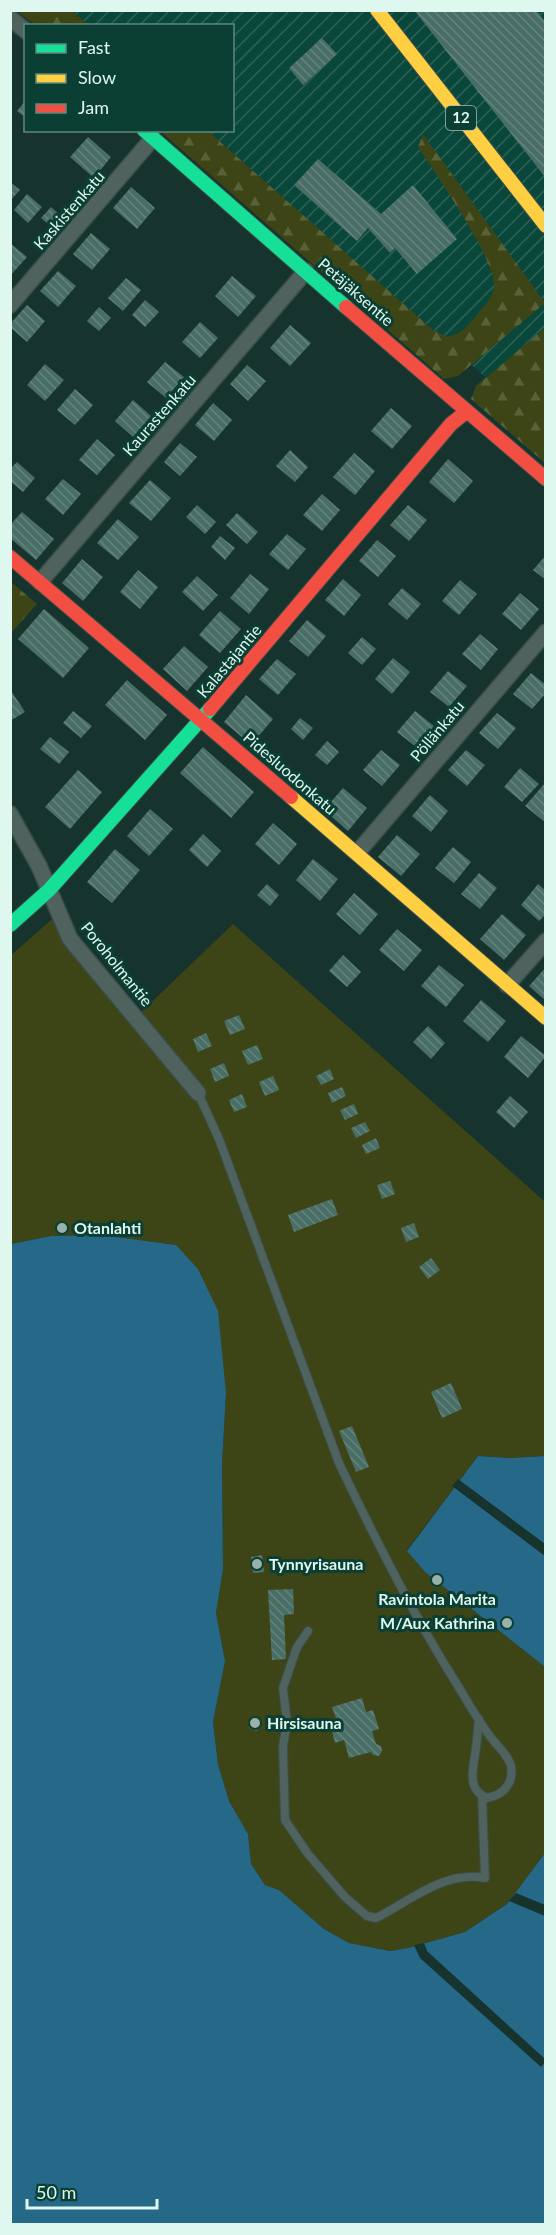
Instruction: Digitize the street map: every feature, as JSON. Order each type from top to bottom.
[{"type":"main road","name":"12","points":[[377,10],[546,226]]},
{"type":"main road","name":"Petäjäksentie","points":[[149,134],[466,412],[546,479]]},
{"type":"main road","name":"Kalastajantie","points":[[10,926],[49,890],[201,719],[451,424],[466,412]]},
{"type":"main road","name":"Pidesluodonkatu","points":[[10,556],[546,1018]]},
{"type":"street","points":[[10,18],[24,29]]},
{"type":"street","name":"Kaskistenkatu","points":[[10,305],[149,134]]},
{"type":"street","name":"Kaurastenkatu","points":[[40,582],[306,272]]},
{"type":"street","name":"Pöllänkatu","points":[[357,853],[546,632]]},
{"type":"street","name":"Poroholmantie","points":[[10,814],[39,866],[70,939],[198,1094]]},
{"type":"street","points":[[507,985],[546,941]]},
{"type":"lane","points":[[198,1094],[219,1139],[339,1463],[407,1596],[453,1678],[493,1740],[509,1759],[511,1777],[503,1792],[498,1796],[487,1798],[476,1791],[472,1784],[472,1764],[479,1719]]},
{"type":"lane","points":[[308,1631],[297,1647],[283,1688],[287,1723],[283,1746],[285,1820],[309,1854],[356,1908],[367,1916],[376,1918],[428,1888],[469,1875],[485,1878],[482,1796]]},
{"type":"shaded area","points":[[72,11],[545,11],[545,463],[471,399],[476,386],[485,377],[209,132],[234,132],[234,24],[88,24]]},
{"type":"green space","points":[[17,11],[72,11],[88,24],[34,24]]},
{"type":"green space","points":[[161,132],[209,132],[433,330],[448,337],[468,326],[489,299],[494,288],[493,276],[464,218],[418,147],[423,134],[545,303],[458,376],[444,379]]},
{"type":"green space","points":[[545,328],[545,463],[471,399],[476,386]]},
{"type":"green space","points":[[11,582],[37,604],[10,633]]},
{"type":"green space","points":[[59,913],[136,1017],[233,924],[545,1202],[545,1456],[511,1458],[478,1456],[407,1550],[425,1572],[545,1667],[545,1853],[507,1904],[465,1932],[390,1951],[349,1943],[324,1929],[279,1890],[265,1885],[251,1864],[248,1834],[229,1801],[218,1764],[213,1722],[225,1661],[216,1613],[223,1569],[222,1464],[226,1393],[176,1245],[102,1235],[51,1236],[11,1244],[10,956]]},
{"type":"water","points":[[102,1235],[176,1245],[198,1269],[218,1311],[226,1393],[222,1464],[223,1569],[216,1613],[225,1661],[213,1722],[218,1764],[229,1801],[248,1834],[251,1864],[265,1885],[279,1890],[324,1929],[349,1943],[390,1951],[465,1932],[507,1904],[545,1853],[545,2224],[11,2224],[11,1244],[51,1236]]},
{"type":"water","points":[[478,1456],[511,1458],[545,1456],[545,1667],[425,1572],[407,1551]]},
{"type":"pier","points":[[458,1479],[545,1544],[545,1556],[452,1486]]},
{"type":"pier","points":[[516,1893],[545,1905],[545,1916],[509,1901]]},
{"type":"pier","points":[[424,1943],[427,1951],[545,2059],[541,2067],[420,1958],[414,1945]]},
{"type":"building","points":[[414,10],[536,10],[546,23],[546,178]]},
{"type":"building","points":[[322,38],[337,54],[303,85],[289,68]]},
{"type":"building","points":[[24,102],[24,116],[17,111]]},
{"type":"building","points":[[88,137],[111,157],[94,178],[70,157]]},
{"type":"building","points":[[318,159],[381,214],[413,185],[457,239],[417,274],[395,248],[390,253],[368,228],[357,241],[294,185]]},
{"type":"building","points":[[10,182],[20,190],[10,201]]},
{"type":"building","points":[[131,187],[155,208],[137,229],[113,208]]},
{"type":"building","points":[[27,194],[42,207],[28,223],[14,210]]},
{"type":"building","points":[[51,207],[65,220],[56,231],[41,218]]},
{"type":"building","points":[[91,233],[110,249],[92,270],[73,254]]},
{"type":"building","points":[[10,243],[27,257],[10,276]]},
{"type":"building","points":[[58,271],[76,286],[58,307],[40,291]]},
{"type":"building","points":[[232,276],[256,296],[238,317],[215,296]]},
{"type":"building","points":[[126,278],[141,290],[123,311],[108,298]]},
{"type":"building","points":[[145,300],[159,312],[145,327],[132,315]]},
{"type":"building","points":[[27,305],[45,321],[27,342],[10,327],[10,324]]},
{"type":"building","points":[[99,307],[111,318],[99,331],[87,321]]},
{"type":"building","points":[[200,322],[218,338],[200,358],[182,342]]},
{"type":"building","points":[[290,325],[311,343],[290,366],[270,348]]},
{"type":"building","points":[[165,362],[184,377],[166,398],[147,382]]},
{"type":"building","points":[[45,364],[64,380],[45,401],[27,385]]},
{"type":"building","points":[[247,365],[266,381],[248,401],[230,384]]},
{"type":"building","points":[[75,389],[93,405],[75,425],[57,410]]},
{"type":"building","points":[[133,400],[151,416],[133,437],[115,421]]},
{"type":"building","points":[[213,403],[232,420],[214,441],[195,425]]},
{"type":"building","points":[[391,408],[412,426],[392,449],[371,431]]},
{"type":"building","points":[[97,439],[115,455],[97,475],[79,460]]},
{"type":"building","points":[[180,443],[197,457],[180,476],[164,462]]},
{"type":"building","points":[[290,450],[308,467],[295,482],[276,466]]},
{"type":"building","points":[[354,453],[375,471],[355,495],[333,477]]},
{"type":"building","points":[[448,459],[473,481],[454,503],[429,482]]},
{"type":"building","points":[[17,462],[35,478],[23,492],[10,481],[10,469]]},
{"type":"building","points":[[63,479],[81,494],[63,515],[45,499]]},
{"type":"building","points":[[150,480],[171,498],[151,521],[129,503]]},
{"type":"building","points":[[322,494],[340,510],[322,531],[303,515]]},
{"type":"building","points":[[197,505],[216,522],[205,534],[186,517]]},
{"type":"building","points":[[408,505],[427,520],[409,541],[390,525]]},
{"type":"building","points":[[22,512],[54,539],[36,560],[10,538],[10,525]]},
{"type":"building","points":[[237,513],[258,532],[247,544],[226,525]]},
{"type":"building","points":[[118,519],[139,537],[118,560],[97,543]]},
{"type":"building","points":[[287,534],[306,549],[288,570],[269,554]]},
{"type":"building","points":[[220,536],[235,548],[225,560],[211,547]]},
{"type":"building","points":[[377,540],[396,556],[378,577],[359,561]]},
{"type":"building","points":[[546,555],[546,580],[533,570]]},
{"type":"building","points":[[82,559],[103,577],[83,601],[62,583]]},
{"type":"building","points":[[138,570],[158,587],[140,609],[120,592]]},
{"type":"building","points":[[250,574],[269,589],[249,614],[230,598]]},
{"type":"building","points":[[197,576],[218,595],[203,611],[182,592]]},
{"type":"building","points":[[343,579],[361,595],[344,616],[325,600]]},
{"type":"building","points":[[460,580],[477,594],[459,615],[442,601]]},
{"type":"building","points":[[402,588],[421,604],[407,620],[388,604]]},
{"type":"building","points":[[520,593],[539,609],[521,630],[502,614]]},
{"type":"building","points":[[44,609],[89,648],[63,678],[18,639]]},
{"type":"building","points":[[220,611],[241,629],[220,653],[199,635]]},
{"type":"building","points":[[307,620],[326,636],[308,657],[289,641]]},
{"type":"building","points":[[480,634],[498,649],[481,670],[462,654]]},
{"type":"building","points":[[362,637],[376,649],[362,665],[348,653]]},
{"type":"building","points":[[184,646],[208,667],[187,691],[163,669]]},
{"type":"building","points":[[393,658],[410,672],[392,694],[375,679]]},
{"type":"building","points":[[277,659],[296,674],[278,695],[259,679]]},
{"type":"building","points":[[448,671],[467,686],[449,707],[430,692]]},
{"type":"building","points":[[531,673],[546,685],[546,693],[532,709],[513,694]]},
{"type":"building","points":[[127,680],[167,715],[145,740],[105,705]]},
{"type":"building","points":[[10,689],[25,712],[10,721]]},
{"type":"building","points":[[246,695],[273,719],[251,745],[224,722]]},
{"type":"building","points":[[73,711],[92,726],[81,738],[63,723]]},
{"type":"building","points":[[415,711],[434,726],[416,747],[397,732]]},
{"type":"building","points":[[497,713],[516,728],[498,749],[479,733]]},
{"type":"building","points":[[300,718],[313,728],[303,740],[291,729]]},
{"type":"building","points":[[50,737],[69,752],[59,764],[40,749]]},
{"type":"building","points":[[327,741],[339,752],[327,765],[315,755]]},
{"type":"building","points":[[203,747],[254,792],[231,818],[180,773]]},
{"type":"building","points":[[381,750],[400,765],[382,786],[363,770]]},
{"type":"building","points":[[466,750],[485,765],[467,786],[448,770]]},
{"type":"building","points":[[520,768],[539,784],[522,802],[504,787]]},
{"type":"building","points":[[78,770],[102,792],[70,829],[45,807]]},
{"type":"building","points":[[546,782],[546,823],[525,806]]},
{"type":"building","points":[[343,788],[367,808],[348,831],[324,810]]},
{"type":"building","points":[[430,795],[448,811],[431,832],[412,816]]},
{"type":"building","points":[[150,809],[173,829],[149,856],[127,836]]},
{"type":"building","points":[[273,823],[297,844],[279,865],[255,844]]},
{"type":"building","points":[[203,834],[221,851],[207,867],[189,850]]},
{"type":"building","points":[[397,835],[420,854],[401,876],[378,857]]},
{"type":"building","points":[[453,847],[471,862],[454,883],[435,868]]},
{"type":"building","points":[[115,849],[140,870],[112,903],[87,882]]},
{"type":"building","points":[[313,859],[338,879],[320,901],[296,880]]},
{"type":"building","points":[[479,873],[497,888],[480,909],[461,894]]},
{"type":"building","points":[[267,884],[279,895],[270,906],[257,895]]},
{"type":"building","points":[[538,884],[546,891],[546,914],[539,921],[521,905]]},
{"type":"building","points":[[354,893],[378,914],[360,935],[336,914]]},
{"type":"building","points":[[502,914],[526,935],[504,960],[480,939]]},
{"type":"building","points":[[397,929],[422,950],[404,971],[379,950]]},
{"type":"building","points":[[343,955],[361,972],[347,987],[329,971]]},
{"type":"building","points":[[439,965],[464,985],[446,1007],[421,986]]},
{"type":"building","points":[[546,967],[546,1001],[529,986]]},
{"type":"building","points":[[481,1000],[506,1021],[488,1042],[463,1021]]},
{"type":"building","points":[[239,1015],[245,1029],[230,1035],[224,1021]]},
{"type":"building","points":[[428,1026],[445,1043],[431,1059],[413,1042]]},
{"type":"building","points":[[206,1033],[212,1046],[198,1052],[193,1039]]},
{"type":"building","points":[[521,1036],[546,1056],[528,1078],[504,1057]]},
{"type":"building","points":[[257,1045],[263,1059],[248,1065],[242,1051]]},
{"type":"building","points":[[224,1063],[229,1076],[215,1082],[210,1069]]},
{"type":"building","points":[[330,1069],[334,1079],[321,1085],[316,1076]]},
{"type":"building","points":[[273,1076],[279,1090],[265,1096],[259,1082]]},
{"type":"building","points":[[342,1087],[346,1096],[332,1103],[328,1093]]},
{"type":"building","points":[[242,1094],[247,1107],[234,1112],[229,1100]]},
{"type":"building","points":[[510,1096],[528,1112],[514,1128],[496,1112]]},
{"type":"building","points":[[354,1104],[358,1114],[345,1120],[340,1110]]},
{"type":"building","points":[[365,1122],[370,1131],[356,1138],[351,1128]]},
{"type":"building","points":[[376,1138],[380,1148],[366,1154],[362,1145]]},
{"type":"building","points":[[390,1181],[395,1194],[382,1199],[377,1185]]},
{"type":"building","points":[[332,1199],[338,1215],[294,1232],[288,1215]]},
{"type":"building","points":[[414,1223],[419,1237],[406,1242],[401,1228]]},
{"type":"building","points":[[431,1258],[440,1270],[428,1279],[419,1267]]},
{"type":"building","points":[[451,1383],[462,1409],[442,1418],[431,1392]]},
{"type":"building","points":[[352,1426],[369,1467],[356,1472],[339,1431]]},
{"type":"building","name":"Tynnyrisauna","points":[[262,1555],[264,1572],[253,1573],[251,1557]]},
{"type":"building","points":[[293,1589],[294,1614],[284,1615],[286,1659],[272,1660],[268,1590]]},
{"type":"building","points":[[362,1698],[366,1712],[373,1710],[379,1729],[372,1731],[376,1744],[381,1746],[382,1751],[379,1756],[371,1752],[349,1758],[344,1740],[335,1743],[330,1723],[337,1721],[332,1707]]},
{"type":"building","name":"Hirsisauna","points":[[253,1716],[261,1719],[257,1731],[249,1728]]},
{"type":"traffic: fast","points":[[146,132],[346,307]]},
{"type":"traffic: fast","points":[[10,925],[49,890],[210,709]]},
{"type":"traffic: slow","points":[[377,10],[546,226]]},
{"type":"traffic: slow","points":[[291,797],[546,1018]]},
{"type":"traffic: jam","points":[[346,307],[546,479]]},
{"type":"traffic: jam","points":[[210,709],[451,424],[466,412]]},
{"type":"traffic: jam","points":[[10,557],[291,797]]},
{"type":"place","name":"Otanlahti","points":[[62,1228]]},
{"type":"place","name":"Tynnyrisauna","points":[[257,1564]]},
{"type":"place","name":"Ravintola Marita","points":[[437,1580]]},
{"type":"place","name":"M/Aux Kathrina","points":[[507,1623]]},
{"type":"place","name":"Hirsisauna","points":[[255,1723]]}]
